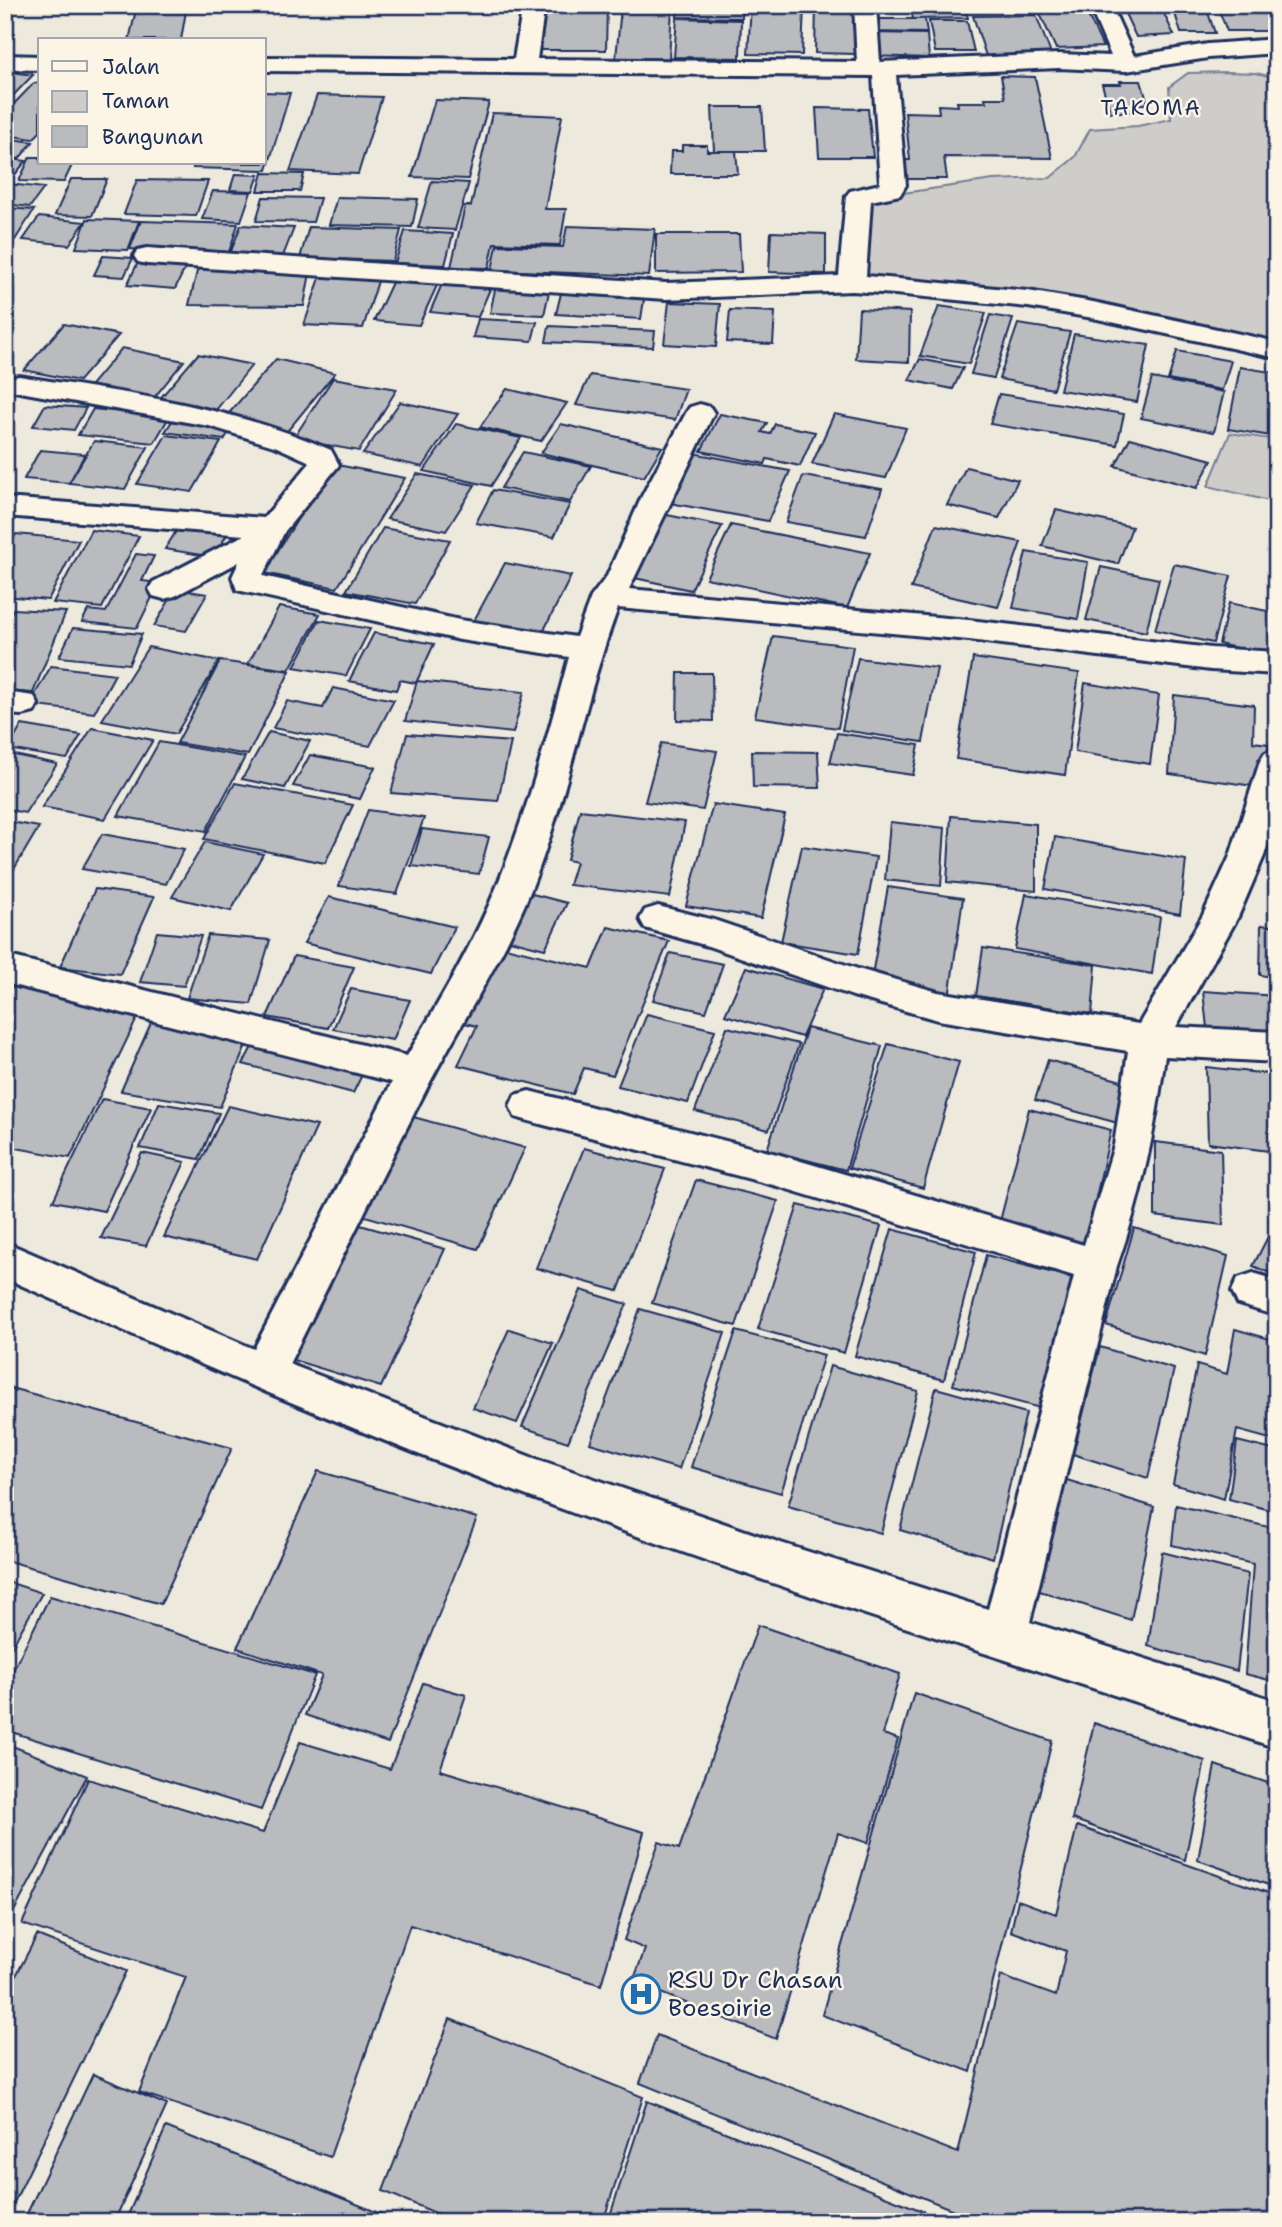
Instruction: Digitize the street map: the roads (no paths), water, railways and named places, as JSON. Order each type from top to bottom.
[{"type":"street","points":[[525,65],[534,5]]},
{"type":"street","points":[[852,283],[859,197],[885,192],[893,186],[865,5]]},
{"type":"street","points":[[1100,5],[1126,64]]},
{"type":"street","points":[[266,64],[877,69],[1058,61],[1126,64],[1208,51],[1277,46]]},
{"type":"street","points":[[5,62],[38,63]]},
{"type":"street","points":[[147,256],[666,291],[852,283],[1028,299],[1093,310],[1277,350]]},
{"type":"street","points":[[19,384],[216,421],[283,440],[321,456],[324,464],[270,531],[247,577],[248,583],[460,630],[587,649]]},
{"type":"street","points":[[263,1373],[416,1073],[453,1011],[514,888],[551,783],[587,649],[607,597],[621,578],[657,496],[700,413]]},
{"type":"street","points":[[5,507],[270,531]]},
{"type":"street","points":[[164,589],[270,531]]},
{"type":"street","points":[[607,597],[1277,663]]},
{"type":"street","points":[[1004,1635],[1097,1266],[1133,1145],[1149,1040],[1220,917],[1247,856],[1277,761]]},
{"type":"street","points":[[657,919],[714,934],[853,982],[938,1006],[1149,1040],[1277,1047]]},
{"type":"street","points":[[5,969],[416,1073]]},
{"type":"street","points":[[529,1106],[776,1170],[1097,1266]]},
{"type":"street","points":[[5,1259],[263,1373],[530,1477],[780,1564],[1277,1726]]},
{"type":"place","name":"RSU Dr Chasan Boesoirie","points":[[641,1994]]},
{"type":"district","name":"TAKOMA","points":[[1151,108]]}]
